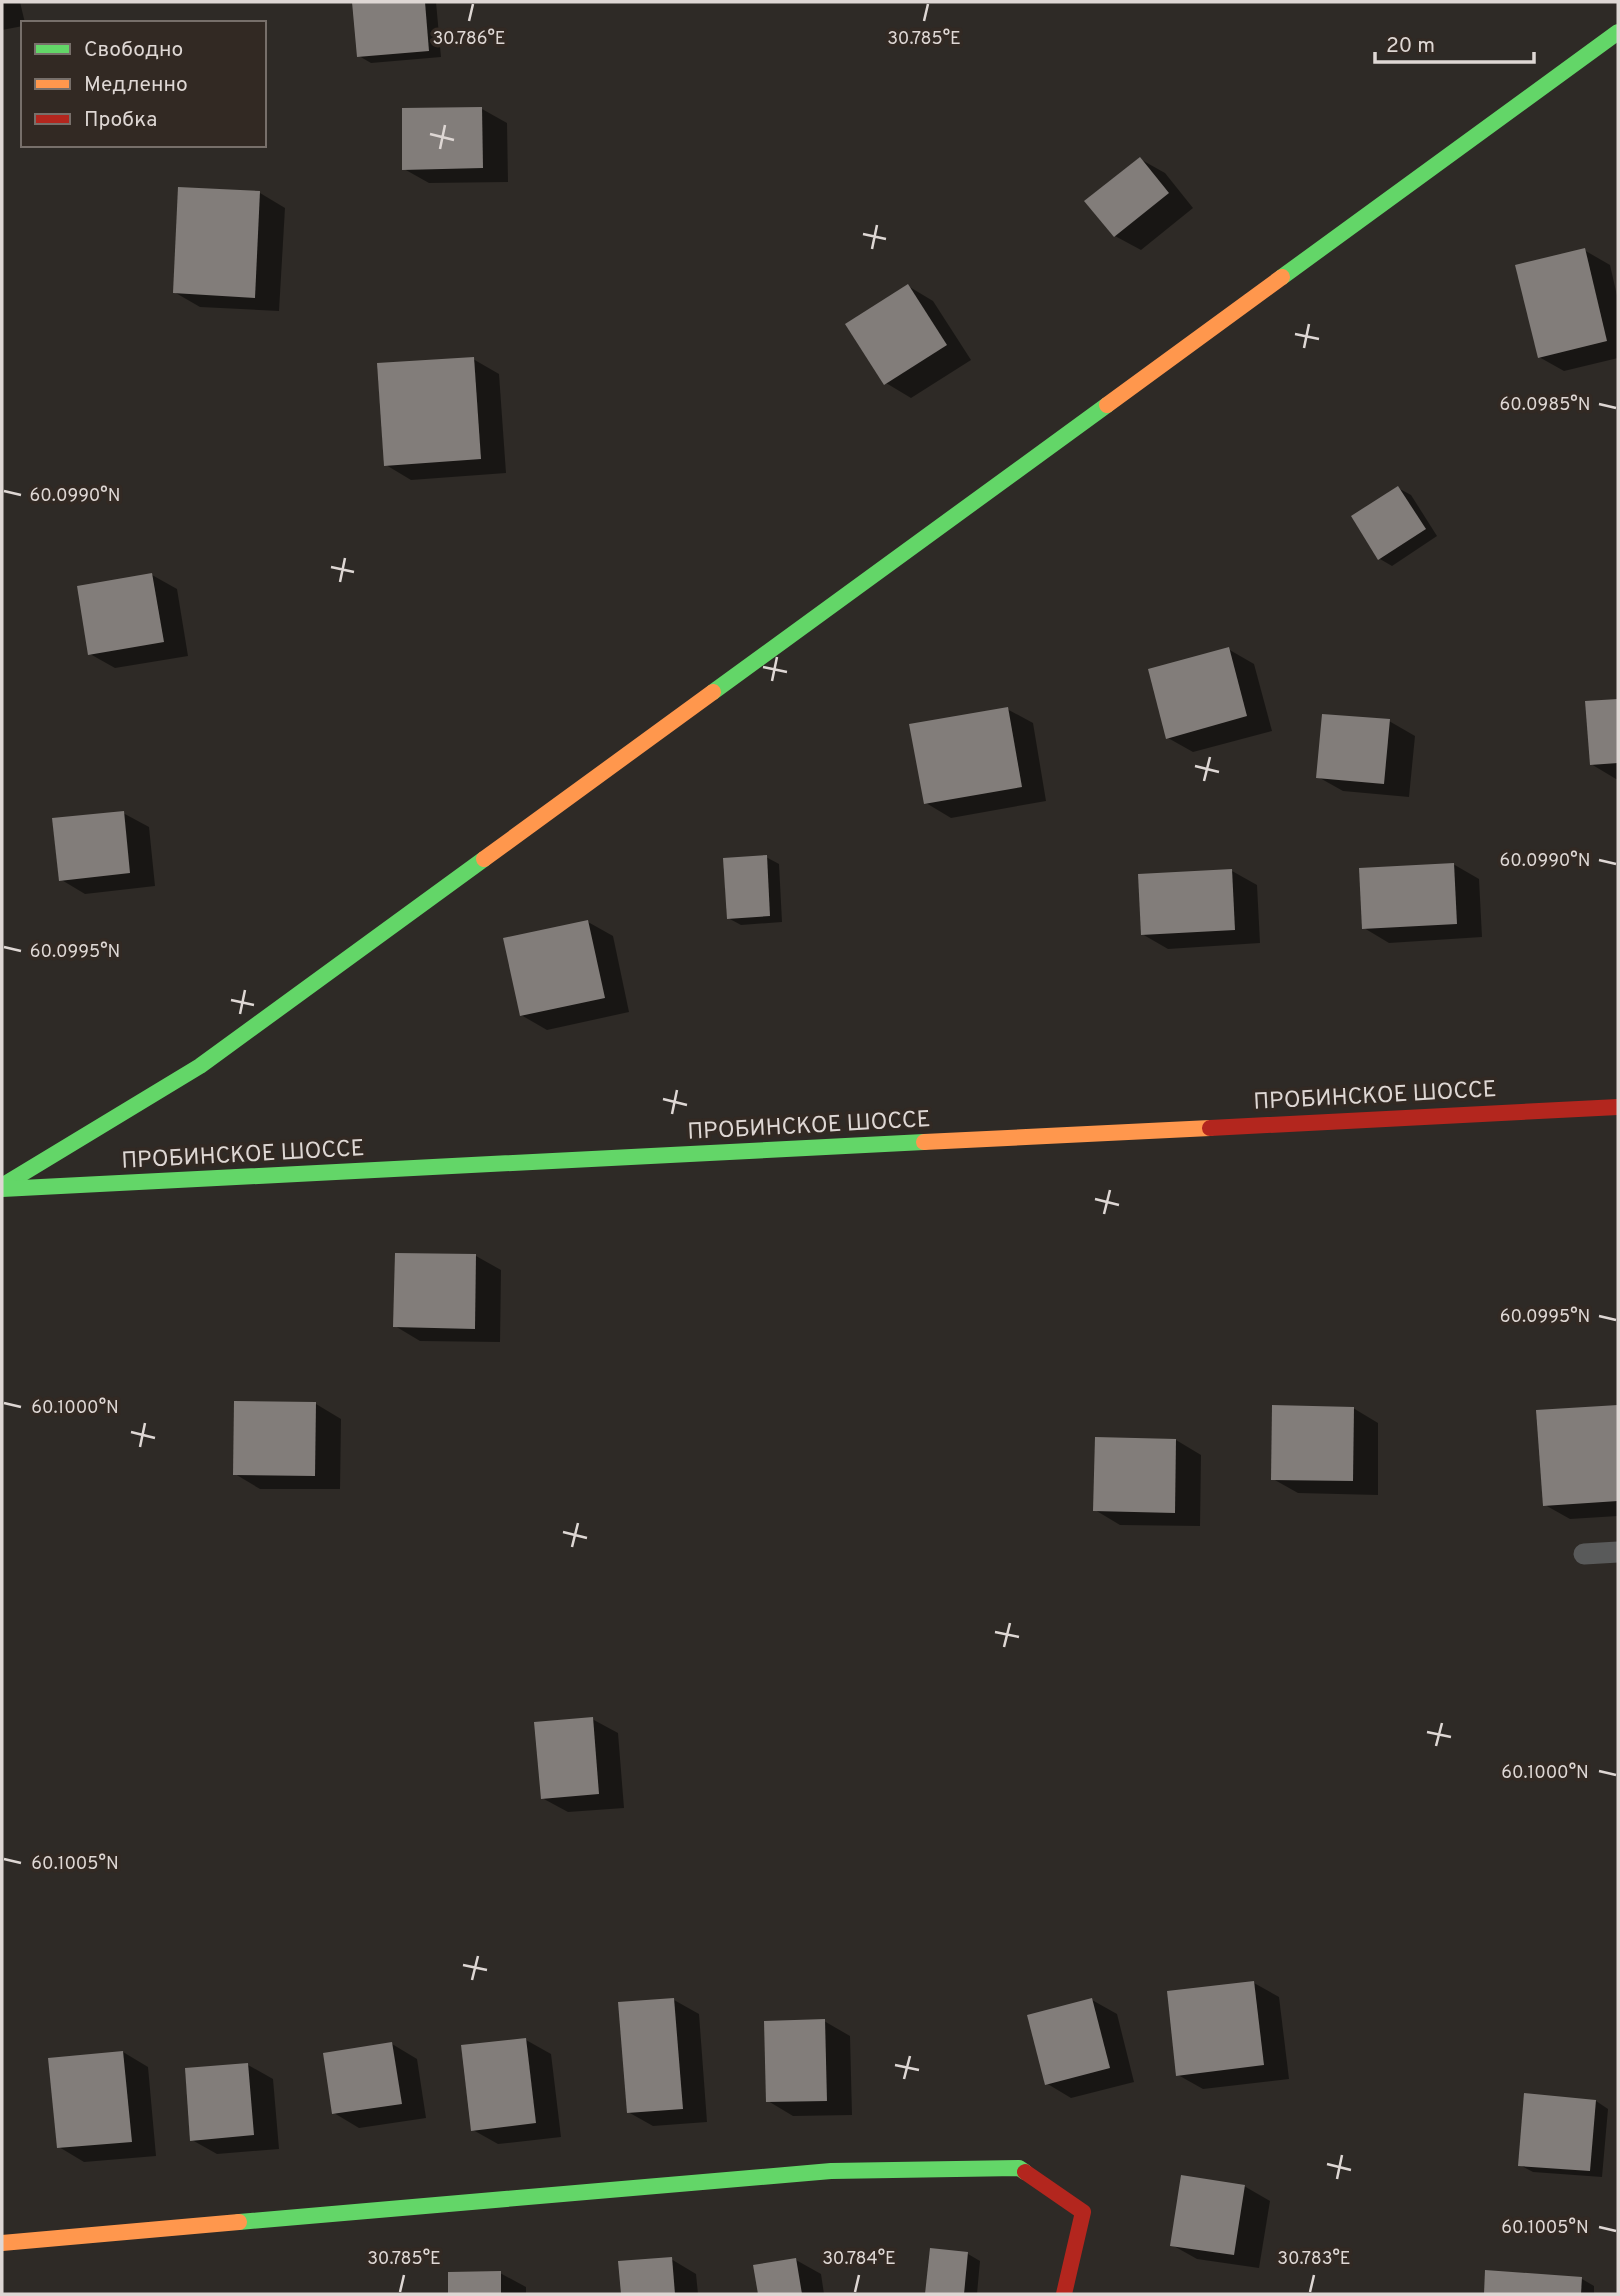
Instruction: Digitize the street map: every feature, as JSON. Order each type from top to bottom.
[{"type":"street","points":[[2,1188],[200,1066],[1618,32]]},
{"type":"street","name":"ПРОБИНСКОЕ ШОССЕ","points":[[2,1188],[1618,1107]]},
{"type":"street","points":[[2,2243],[831,2171],[1020,2168],[1083,2212],[1064,2294]]},
{"type":"lane","points":[[1584,1555],[1618,1552]]},
{"type":"building","points":[[352,2],[425,2],[429,51],[357,57]]},
{"type":"building","points":[[482,107],[483,168],[402,170],[402,108]]},
{"type":"building","points":[[1140,157],[1169,193],[1114,237],[1084,201]]},
{"type":"building","points":[[178,187],[260,191],[255,298],[173,293]]},
{"type":"building","points":[[1585,248],[1607,341],[1538,358],[1515,265]]},
{"type":"building","points":[[908,284],[947,345],[884,385],[845,324]]},
{"type":"building","points":[[474,357],[481,459],[384,466],[377,363]]},
{"type":"building","points":[[1398,486],[1426,529],[1378,560],[1351,516]]},
{"type":"building","points":[[152,573],[164,642],[88,655],[77,586]]},
{"type":"building","points":[[1229,647],[1247,716],[1166,739],[1148,669]]},
{"type":"building","points":[[1618,699],[1618,763],[1590,765],[1585,701]]},
{"type":"building","points":[[1008,707],[1022,787],[924,804],[909,724]]},
{"type":"building","points":[[1322,714],[1390,719],[1384,784],[1316,778]]},
{"type":"building","points":[[124,811],[130,873],[59,881],[52,818]]},
{"type":"building","points":[[767,855],[770,916],[727,919],[723,858]]},
{"type":"building","points":[[1454,863],[1457,924],[1362,929],[1359,868]]},
{"type":"building","points":[[1232,869],[1235,930],[1141,935],[1138,874]]},
{"type":"building","points":[[588,920],[605,998],[520,1016],[503,938]]},
{"type":"building","points":[[395,1253],[476,1254],[475,1329],[393,1327]]},
{"type":"building","points":[[234,1401],[316,1402],[315,1476],[233,1475]]},
{"type":"building","points":[[1272,1405],[1354,1407],[1353,1481],[1271,1480]]},
{"type":"building","points":[[1618,1405],[1618,1501],[1543,1506],[1536,1410]]},
{"type":"building","points":[[1095,1437],[1176,1439],[1175,1513],[1093,1511]]},
{"type":"building","points":[[593,1717],[599,1794],[541,1799],[534,1722]]},
{"type":"building","points":[[1254,1981],[1264,2065],[1176,2076],[1167,1991]]},
{"type":"building","points":[[674,1998],[683,2109],[627,2113],[618,2002]]},
{"type":"building","points":[[1092,1998],[1110,2068],[1045,2085],[1027,2015]]},
{"type":"building","points":[[825,2019],[827,2101],[766,2102],[764,2021]]},
{"type":"building","points":[[526,2038],[536,2123],[471,2131],[461,2045]]},
{"type":"building","points":[[392,2042],[402,2104],[332,2114],[323,2053]]},
{"type":"building","points":[[123,2051],[132,2142],[57,2148],[48,2058]]},
{"type":"building","points":[[248,2063],[254,2135],[190,2141],[185,2068]]},
{"type":"building","points":[[1524,2093],[1596,2100],[1590,2171],[1518,2166]]},
{"type":"building","points":[[1181,2175],[1245,2185],[1234,2255],[1170,2246]]},
{"type":"building","points":[[930,2248],[968,2252],[964,2294],[925,2294]]},
{"type":"building","points":[[672,2257],[675,2294],[621,2294],[618,2261]]},
{"type":"building","points":[[796,2258],[802,2294],[758,2294],[753,2265]]},
{"type":"building","points":[[1485,2270],[1582,2277],[1581,2294],[1484,2294]]},
{"type":"building","points":[[501,2271],[501,2294],[448,2294],[448,2272]]},
{"type":"traffic: fast","points":[[1282,277],[1618,32]]},
{"type":"traffic: fast","points":[[713,692],[1107,405]]},
{"type":"traffic: fast","points":[[2,1186],[200,1066],[484,859]]},
{"type":"traffic: fast","points":[[2,1189],[924,1142]]},
{"type":"traffic: fast","points":[[239,2222],[831,2171],[1019,2168],[1025,2172]]},
{"type":"traffic: slow","points":[[1107,405],[1282,277]]},
{"type":"traffic: slow","points":[[484,859],[713,692]]},
{"type":"traffic: slow","points":[[924,1142],[1210,1128]]},
{"type":"traffic: slow","points":[[2,2243],[239,2222]]},
{"type":"traffic: jam","points":[[1210,1128],[1618,1107]]},
{"type":"traffic: jam","points":[[1025,2172],[1083,2212],[1064,2294]]}]
